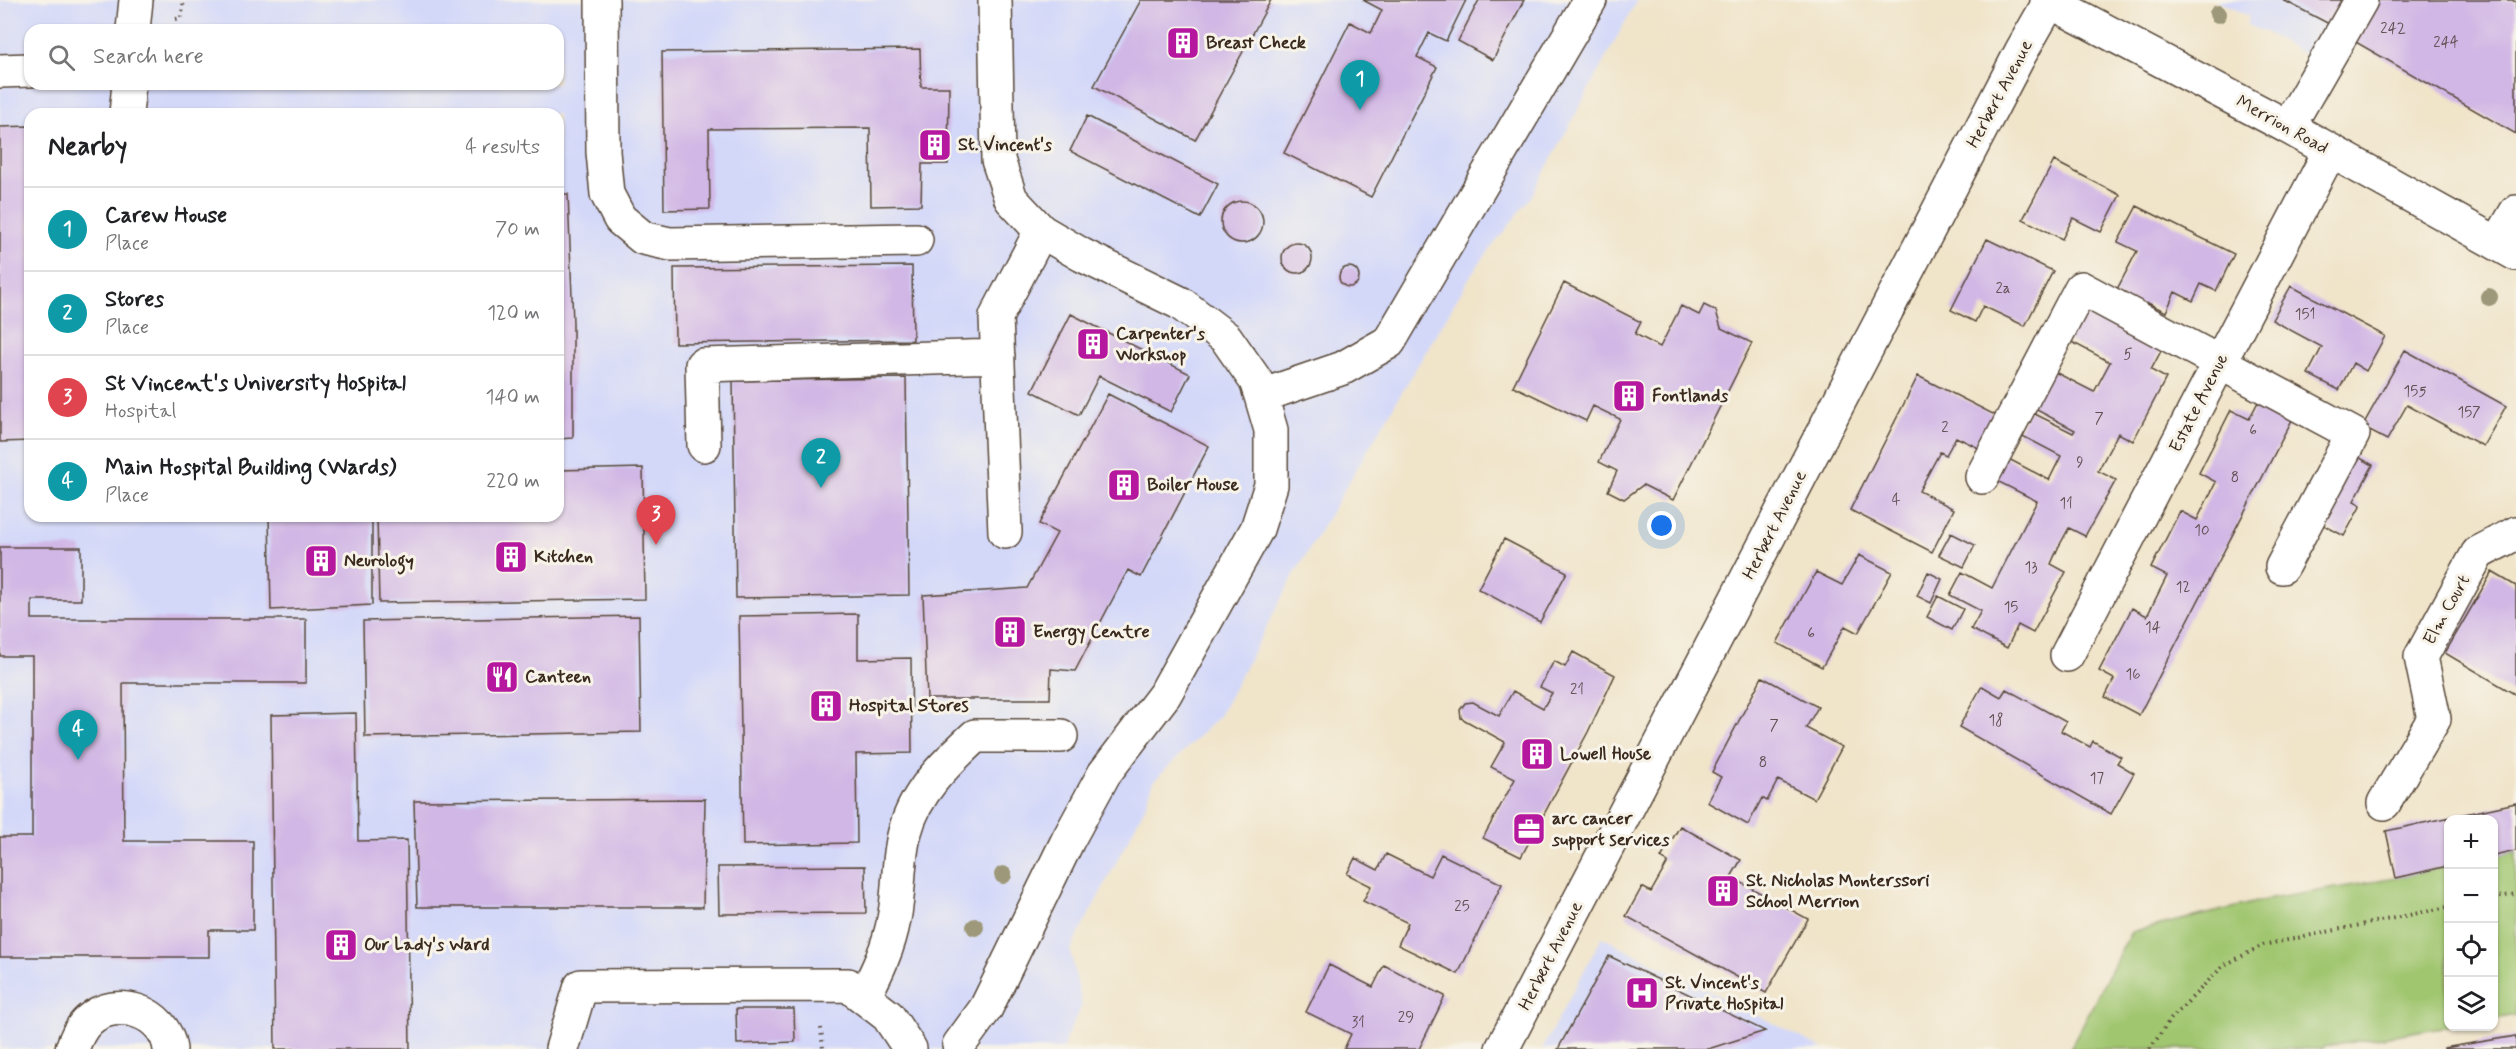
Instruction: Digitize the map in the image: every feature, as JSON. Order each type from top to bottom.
[{"type":"street","points":[[134,24],[136,0]]},
{"type":"street","points":[[602,0],[603,152],[607,194],[620,219],[643,238],[670,244],[916,240]]},
{"type":"street","points":[[562,1049],[580,986],[848,985],[888,1016],[911,1049],[929,1043],[963,1047],[986,1008],[1068,840],[1104,774],[1165,694],[1257,528],[1271,485],[1271,430],[1256,381],[1226,338],[1180,303],[1082,255],[1041,231],[1011,199],[998,160],[995,0]]},
{"type":"street","points":[[1261,396],[1343,368],[1389,342],[1590,0]]},
{"type":"street","points":[[2288,127],[2361,0]]},
{"type":"street","name":"Merrion Road","points":[[2048,1],[2288,127],[2507,249]]},
{"type":"street","name":"Herbert Avenue","points":[[1503,1049],[2048,1]]},
{"type":"street","points":[[0,71],[24,70]]},
{"type":"street","points":[[127,108],[128,90]]},
{"type":"street","name":"Estate Avenue","points":[[2067,655],[2330,151]]},
{"type":"street","points":[[2507,249],[2516,212]]},
{"type":"street","points":[[1005,532],[996,317],[1041,231]]},
{"type":"street","points":[[1982,477],[2081,288],[2353,434],[2282,567]]},
{"type":"street","points":[[704,446],[702,365],[998,356]]},
{"type":"street","name":"Elm Court","points":[[2384,803],[2434,719],[2421,657],[2478,553],[2516,533]]},
{"type":"street","points":[[864,996],[881,963],[894,920],[905,831],[922,793],[939,771],[975,736],[1061,736]]},
{"type":"street","points":[[72,1049],[77,1034],[88,1020],[103,1011],[120,1008],[137,1010],[152,1018],[164,1032],[170,1049]]},
{"type":"path","points":[[2498,897],[2516,894]]},
{"type":"path","points":[[2150,1049],[2169,1021],[2223,966],[2263,945],[2444,909]]},
{"type":"path","points":[[814,1028],[823,1028],[823,1049]]},
{"type":"shaded area","points":[[0,0],[1637,0],[1531,197],[1474,270],[1294,575],[1219,716],[1154,781],[1145,807],[1070,951],[1082,1005],[1065,1040],[1064,1049],[0,1049]]},
{"type":"shaded area","points":[[2216,0],[2378,0],[2338,72],[2263,31],[2246,25],[2249,16]]},
{"type":"shaded area","name":"St. Vincent's Private Hospital","points":[[1602,937],[1824,1049],[1542,1049]]},
{"type":"green space","points":[[2516,851],[2516,1015],[2498,1018],[2498,869],[2498,855]]},
{"type":"green space","points":[[2444,867],[2444,1027],[2323,1047],[2323,1049],[2070,1049],[2131,932],[2265,900],[2396,878]]},
{"type":"building","name":"Breast Check","points":[[1141,0],[1271,0],[1195,140],[1094,86]]},
{"type":"building","points":[[1363,0],[1466,0],[1446,41],[1429,33],[1417,57],[1437,67],[1371,197],[1284,153],[1350,22],[1371,33],[1382,10]]},
{"type":"building","points":[[1479,0],[1524,0],[1493,60],[1458,41]]},
{"type":"building","points":[[2283,0],[2349,0],[2335,27]]},
{"type":"building","points":[[2378,0],[2512,0],[2516,2],[2516,134],[2354,41]]},
{"type":"building","points":[[920,49],[921,87],[949,87],[948,164],[922,164],[921,205],[871,206],[870,128],[709,129],[710,209],[664,210],[662,52]]},
{"type":"building","points":[[1087,116],[1218,184],[1200,218],[1070,151]]},
{"type":"building","points":[[24,126],[24,441],[0,442],[0,127]]},
{"type":"building","points":[[2054,161],[2120,195],[2101,232],[2073,218],[2062,239],[2023,219]]},
{"type":"building","points":[[564,194],[568,194],[573,323],[573,438],[564,439]]},
{"type":"building","points":[[1242,201],[1250,202],[1257,207],[1262,214],[1262,230],[1257,237],[1250,242],[1242,243],[1234,242],[1227,237],[1222,230],[1221,222],[1222,214],[1227,207],[1234,202]]},
{"type":"building","points":[[2137,206],[2234,254],[2216,291],[2201,284],[2193,301],[2175,292],[2166,312],[2148,303],[2144,311],[2114,295],[2137,251],[2118,242]]},
{"type":"building","points":[[1987,239],[2053,271],[2025,326],[1983,306],[1975,322],[1951,310]]},
{"type":"building","points":[[1297,243],[1308,247],[1312,258],[1308,269],[1297,273],[1286,269],[1282,258],[1286,247]]},
{"type":"building","points":[[912,266],[913,340],[675,343],[674,268]]},
{"type":"building","points":[[1345,267],[1353,267],[1359,273],[1359,281],[1353,287],[1345,287],[1339,281],[1339,273]]},
{"type":"building","name":"Fontlands","points":[[1564,283],[1641,322],[1635,334],[1660,347],[1681,306],[1699,315],[1704,305],[1716,311],[1721,328],[1752,343],[1673,500],[1643,485],[1624,499],[1608,491],[1617,471],[1599,462],[1620,419],[1593,406],[1586,421],[1513,386]]},
{"type":"building","points":[[2291,286],[2385,336],[2366,371],[2353,363],[2339,390],[2308,374],[2322,347],[2272,320]]},
{"type":"building","points":[[2082,307],[2162,349],[2151,370],[2166,378],[2133,441],[2118,433],[2098,471],[2116,480],[2085,536],[2069,528],[2058,548],[2051,564],[2066,572],[2033,633],[2018,625],[2007,648],[1971,629],[1981,611],[1950,595],[1962,572],[1992,588],[2037,501],[1993,479],[2005,457],[2049,480],[2061,456],[2017,433],[2029,411],[2073,433],[2075,430],[2031,407],[2051,370],[2094,392],[2110,362],[2066,339]]},
{"type":"building","name":"Carpenter's Workshop","points":[[1071,314],[1190,374],[1171,412],[1099,376],[1079,415],[1032,391]]},
{"type":"building","points":[[2405,350],[2506,406],[2483,446],[2407,405],[2387,440],[2362,427]]},
{"type":"building","points":[[1918,376],[2003,419],[1987,452],[1956,437],[1946,455],[1940,452],[1919,491],[1954,509],[1932,552],[1850,510]]},
{"type":"building","points":[[906,378],[909,595],[736,598],[733,381]]},
{"type":"building","points":[[1108,394],[1209,446],[1141,577],[1128,570],[1075,671],[1051,669],[1050,699],[927,699],[923,595],[1027,588],[1057,533],[1039,524]]},
{"type":"building","points":[[2258,402],[2292,420],[2139,715],[2105,697],[2114,679],[2099,671],[2132,608],[2147,616],[2167,576],[2151,568],[2180,511],[2197,520],[2216,482],[2199,473],[2231,410],[2249,419]]},
{"type":"building","points":[[2351,453],[2373,465],[2354,501],[2361,505],[2344,536],[2316,521]]},
{"type":"building","name":"Kitchen","points":[[643,468],[645,599],[379,603],[377,522],[564,522],[564,470]]},
{"type":"building","name":"Neurology","points":[[269,522],[372,522],[372,605],[271,610]]},
{"type":"building","points":[[1951,533],[1975,545],[1964,567],[1939,555]]},
{"type":"building","points":[[1504,539],[1567,572],[1540,622],[1478,589]]},
{"type":"building","points":[[0,547],[81,547],[81,600],[32,600],[32,619],[306,619],[306,683],[123,683],[124,841],[253,841],[253,930],[209,930],[209,957],[0,957],[0,837],[32,837],[32,656],[0,656]]},
{"type":"building","points":[[1859,555],[1892,572],[1858,633],[1845,626],[1822,667],[1777,643],[1816,572],[1842,585]]},
{"type":"building","points":[[1928,572],[1942,579],[1931,603],[1917,596]]},
{"type":"building","points":[[2492,572],[2516,586],[2516,695],[2445,653]]},
{"type":"building","points":[[1938,596],[1963,609],[1952,630],[1927,617]]},
{"type":"building","name":"Hospital Stores","points":[[858,614],[858,659],[911,658],[912,753],[856,754],[857,843],[743,845],[739,616]]},
{"type":"building","name":"Canteen","points":[[639,616],[641,732],[365,737],[363,621]]},
{"type":"building","points":[[1573,652],[1615,675],[1588,732],[1521,857],[1483,838],[1515,779],[1491,767],[1505,742],[1461,718],[1460,710],[1465,703],[1473,702],[1499,716],[1513,691],[1543,708],[1552,693],[1540,687],[1554,661],[1565,667]]},
{"type":"building","points":[[1762,677],[1818,707],[1806,728],[1842,747],[1814,799],[1778,780],[1767,801],[1762,798],[1748,825],[1707,802],[1721,777],[1712,772]]},
{"type":"building","points":[[1982,686],[2001,697],[2006,689],[2066,722],[2061,731],[2090,747],[2093,741],[2121,757],[2117,763],[2134,773],[2111,814],[1959,727]]},
{"type":"building","name":"Our Lady's Ward","points":[[356,713],[358,841],[407,840],[410,1049],[275,1049],[271,715]]},
{"type":"building","points":[[705,799],[703,907],[417,907],[414,801]]},
{"type":"building","points":[[2516,803],[2516,851],[2498,855],[2498,815],[2460,815]]},
{"type":"building","points":[[2444,819],[2444,867],[2396,878],[2386,831]]},
{"type":"building","points":[[1680,826],[1741,860],[1731,877],[1808,919],[1766,993],[1626,916],[1642,887],[1651,892],[1668,862],[1661,858]]},
{"type":"building","points":[[1386,854],[1430,876],[1441,854],[1502,884],[1458,974],[1398,945],[1408,923],[1363,901],[1371,886],[1347,874],[1355,858],[1378,870]]},
{"type":"building","points":[[865,866],[866,913],[719,914],[718,867]]},
{"type":"building","name":"St. Vincent's Private Hospital","points":[[1609,956],[1765,1031],[1708,1049],[1558,1049]]},
{"type":"building","points":[[1329,965],[1373,987],[1384,965],[1445,996],[1419,1049],[1344,1049],[1351,1034],[1306,1012]]},
{"type":"building","points":[[736,1009],[794,1009],[795,1042],[737,1044]]},
{"type":"building","points":[[2516,1036],[2516,1049],[2444,1049],[2444,1048]]},
{"type":"place","name":"Breast Check","points":[[1183,43]]},
{"type":"place","name":"Carew House","points":[[1360,110]]},
{"type":"place","name":"St. Vincent's","points":[[935,145]]},
{"type":"place","name":"Carpenter's Workshop","points":[[1093,344]]},
{"type":"place","name":"Fontlands","points":[[1629,396]]},
{"type":"place","name":"Boiler House","points":[[1124,485]]},
{"type":"place","name":"Stores","points":[[821,488]]},
{"type":"place","name":"St Vincent's University Hospital","points":[[656,545]]},
{"type":"place","name":"Kitchen","points":[[511,557]]},
{"type":"place","name":"Neurology","points":[[321,561]]},
{"type":"place","name":"Energy Centre","points":[[1010,632]]},
{"type":"place","name":"Canteen","points":[[502,677]]},
{"type":"place","name":"Hospital Stores","points":[[826,706]]},
{"type":"place","name":"Lowell House","points":[[1537,754]]},
{"type":"place","name":"Main Hospital Building (Wards)","points":[[78,760]]},
{"type":"place","name":"arc cancer support services","points":[[1529,829]]},
{"type":"place","name":"St. Nicholas Monterssori School Merrion","points":[[1723,891]]},
{"type":"place","name":"Our Lady's Ward","points":[[341,945]]},
{"type":"place","name":"St. Vincent's Private Hospital","points":[[1642,993]]}]
